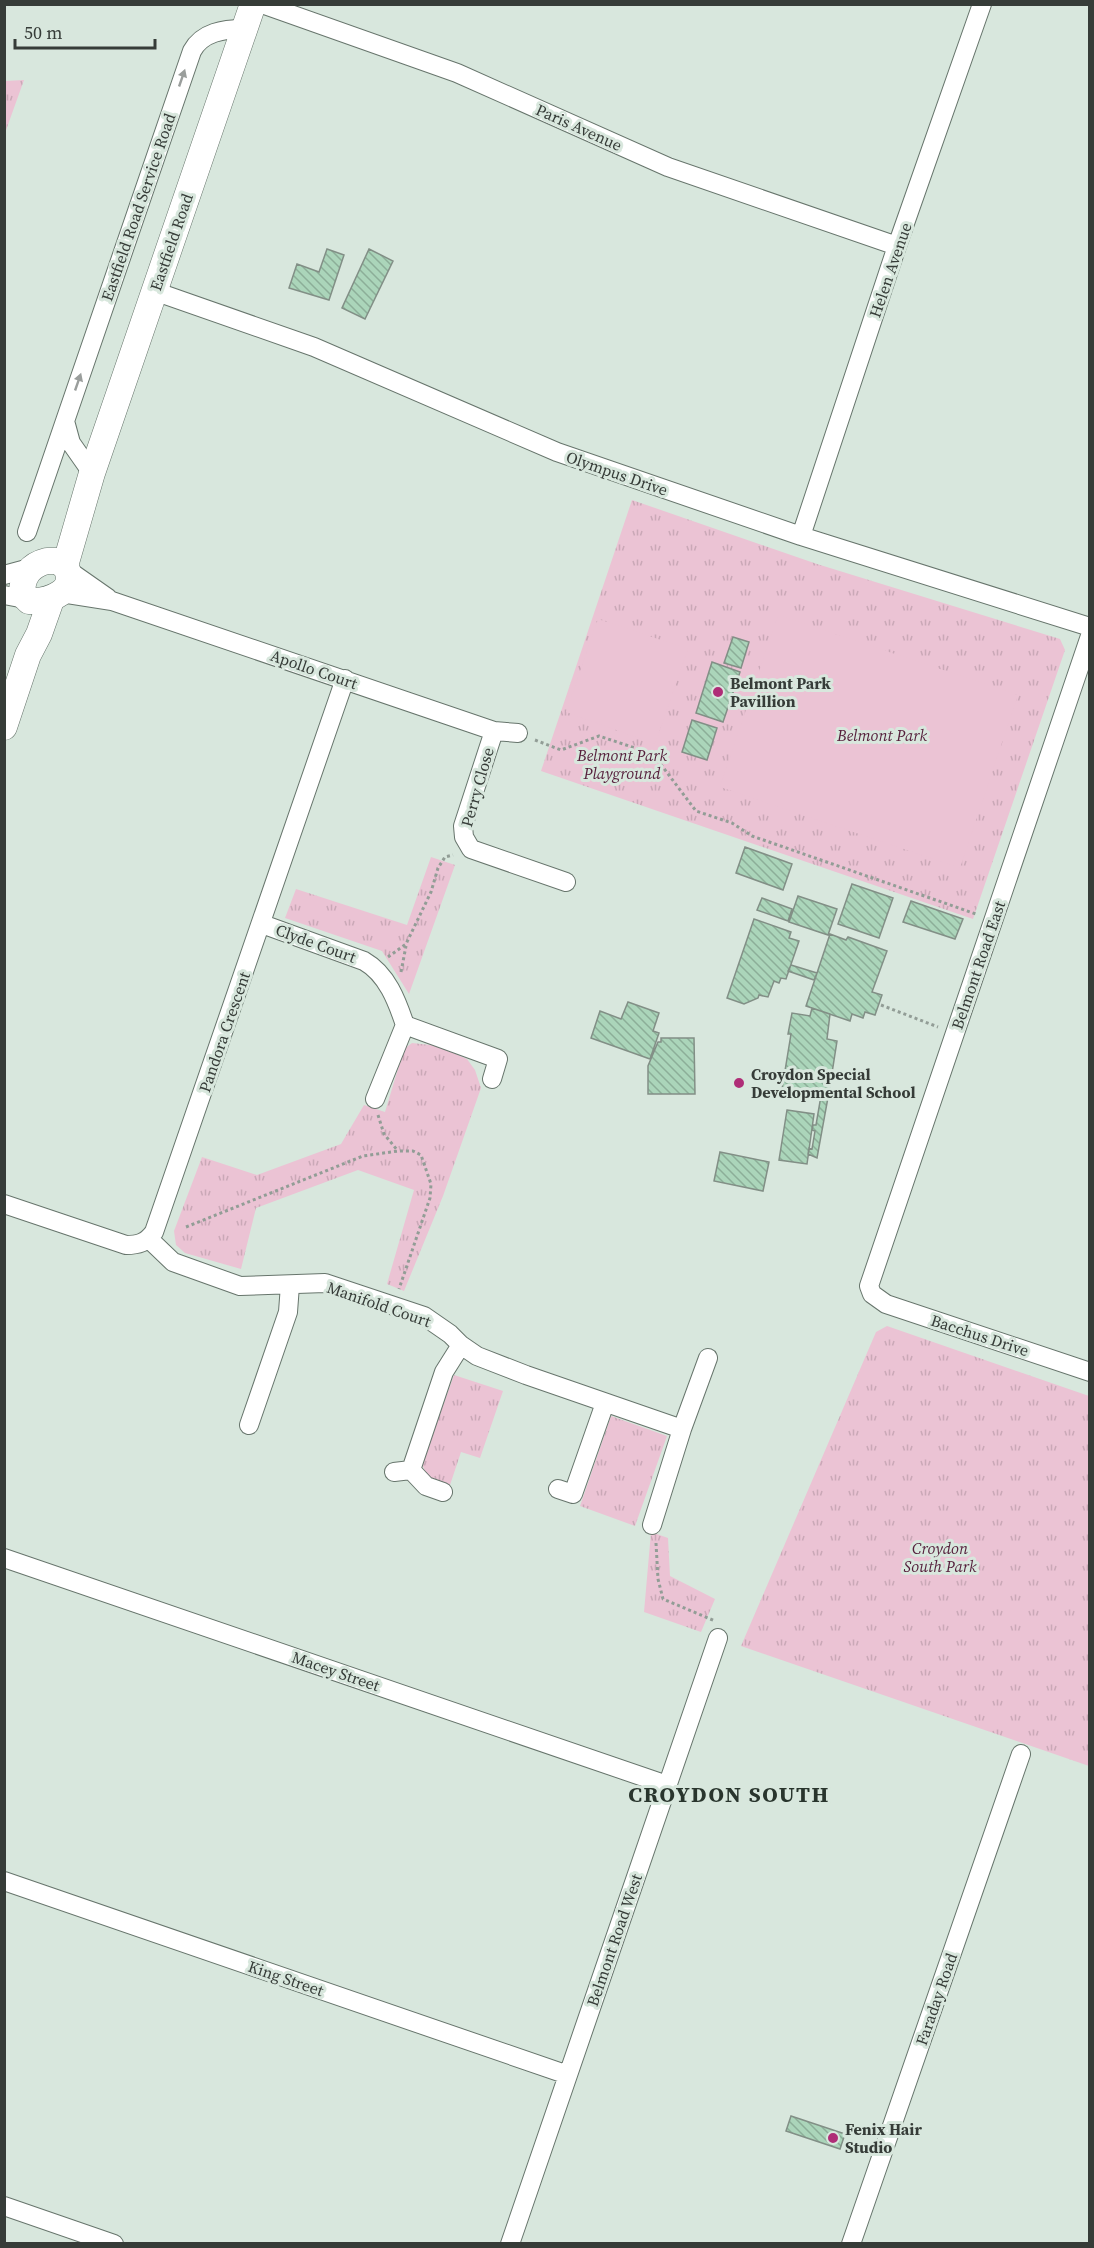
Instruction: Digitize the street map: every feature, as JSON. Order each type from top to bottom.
[{"type":"main road","name":"Eastfield Road","points":[[4,726],[28,655],[39,634],[43,589],[91,476],[253,4]]},
{"type":"main road","name":"Eastfield Road","points":[[43,589],[22,594],[26,574],[34,566],[91,476]]},
{"type":"main road","points":[[34,566],[57,561],[43,589]]},
{"type":"street","name":"Paris Avenue","points":[[262,4],[457,73],[668,167],[897,246]]},
{"type":"street","name":"Helen Avenue","points":[[801,536],[897,246],[982,4]]},
{"type":"street","name":"Eastfield Road Service Road","points":[[27,532],[192,51],[198,40],[213,33],[244,29]]},
{"type":"street","name":"Olympus Drive","points":[[154,291],[314,347],[557,452],[801,536],[1089,627]]},
{"type":"street","points":[[65,421],[71,443],[91,476]]},
{"type":"street","points":[[4,575],[34,566]]},
{"type":"street","name":"Apollo Court","points":[[43,589],[112,601],[494,731],[518,733]]},
{"type":"street","name":"Belmont Road East","points":[[872,1294],[868,1286],[1089,636]]},
{"type":"street","name":"Pandora Crescent","points":[[149,1239],[158,1222],[345,679]]},
{"type":"street","name":"Perry Close","points":[[494,731],[463,826],[464,837],[471,849],[566,882]]},
{"type":"street","name":"Clyde Court","points":[[262,924],[364,961],[374,967],[396,1000],[405,1025]]},
{"type":"street","points":[[373,1100],[405,1025],[498,1059],[492,1079]]},
{"type":"street","points":[[4,1204],[126,1245],[138,1245],[149,1239]]},
{"type":"street","name":"Manifold Court","points":[[149,1239],[172,1262],[240,1286],[325,1283],[424,1316],[461,1345],[487,1360],[682,1429]]},
{"type":"street","points":[[249,1425],[288,1312],[290,1285]]},
{"type":"street","name":"Bacchus Drive","points":[[872,1294],[886,1304],[1089,1372]]},
{"type":"street","points":[[443,1492],[426,1486],[403,1471],[444,1372],[461,1345]]},
{"type":"street","points":[[652,1526],[682,1429],[708,1358]]},
{"type":"street","points":[[558,1489],[573,1494],[605,1403]]},
{"type":"street","name":"Macey Street","points":[[4,1558],[667,1785]]},
{"type":"street","name":"Belmont Road West","points":[[510,2244],[720,1631]]},
{"type":"street","name":"Faraday Road","points":[[851,2244],[1021,1754]]},
{"type":"street","name":"King Street","points":[[4,1881],[568,2074]]},
{"type":"street","points":[[4,2206],[114,2244]]},
{"type":"path","points":[[518,733],[561,750],[599,736],[653,754],[696,811],[732,823],[752,836],[976,914]]},
{"type":"path","points":[[374,967],[406,944],[431,892],[438,868],[445,857],[471,849]]},
{"type":"path","points":[[881,1005],[938,1026]]},
{"type":"path","points":[[373,1100],[380,1124],[398,1151]]},
{"type":"path","points":[[186,1227],[363,1156],[413,1151],[421,1155],[431,1184],[430,1198],[393,1306]]},
{"type":"path","points":[[652,1526],[655,1531],[657,1579],[663,1599],[720,1631]]},
{"type":"green space","points":[[24,80],[5,133],[5,81]]},
{"type":"green space","name":"Belmont Park","points":[[632,500],[817,564],[1060,639],[1065,650],[973,919],[541,771]]},
{"type":"green space","points":[[778,615],[1018,695],[960,868],[720,787]]},
{"type":"green space","points":[[598,619],[688,649],[655,744],[566,712]]},
{"type":"green space","points":[[431,857],[455,865],[409,994],[382,951],[285,918],[296,889],[407,925]]},
{"type":"green space","points":[[412,1043],[439,1046],[467,1059],[475,1070],[481,1088],[443,1196],[404,1291],[387,1284],[414,1190],[358,1170],[256,1208],[241,1269],[185,1253],[176,1245],[174,1231],[202,1157],[257,1175],[341,1144],[364,1105],[385,1112],[404,1049]]},
{"type":"green space","name":"Croydon South Park","points":[[887,1326],[1089,1396],[1089,1766],[741,1646],[876,1332]]},
{"type":"green space","points":[[454,1375],[503,1391],[480,1458],[461,1452],[450,1485],[428,1478],[422,1464]]},
{"type":"green space","points":[[611,1416],[667,1436],[635,1526],[580,1506]]},
{"type":"green space","points":[[651,1532],[668,1538],[670,1576],[715,1599],[701,1632],[644,1612]]},
{"type":"building","points":[[327,249],[344,255],[329,300],[289,288],[297,264],[319,272]]},
{"type":"building","points":[[369,249],[393,261],[365,319],[342,308]]},
{"type":"building","points":[[733,637],[749,642],[741,668],[724,663]]},
{"type":"building","name":"Belmont Park Pavillion","points":[[712,662],[740,672],[723,722],[696,713]]},
{"type":"building","points":[[692,720],[717,728],[707,760],[682,752]]},
{"type":"building","points":[[745,847],[792,864],[783,890],[736,873]]},
{"type":"building","points":[[852,884],[893,898],[879,938],[838,924]]},
{"type":"building","points":[[798,896],[837,909],[828,935],[789,922]]},
{"type":"building","points":[[762,898],[792,909],[788,921],[757,910]]},
{"type":"building","points":[[911,901],[963,919],[955,939],[903,922]]},
{"type":"building","points":[[754,919],[791,932],[789,938],[799,941],[786,979],[781,978],[779,983],[774,981],[768,997],[759,995],[758,998],[744,1004],[727,998]]},
{"type":"building","points":[[830,934],[846,940],[848,937],[887,951],[872,992],[882,995],[875,1015],[865,1012],[863,1018],[852,1014],[850,1021],[806,1006]]},
{"type":"building","points":[[791,965],[817,973],[814,980],[788,971]]},
{"type":"building","points":[[628,1002],[659,1013],[653,1031],[659,1033],[650,1059],[591,1038],[600,1011],[621,1019]]},
{"type":"building","points":[[812,1008],[830,1014],[827,1039],[837,1041],[829,1092],[818,1090],[818,1094],[782,1089],[792,1013],[810,1016]]},
{"type":"building","points":[[661,1038],[694,1038],[695,1094],[648,1094],[648,1066]]},
{"type":"building","points":[[822,1090],[829,1092],[817,1158],[808,1154],[809,1148],[812,1149],[815,1131],[812,1130],[813,1125],[816,1125]]},
{"type":"building","points":[[787,1110],[814,1114],[807,1164],[779,1160]]},
{"type":"building","points":[[720,1152],[769,1162],[763,1191],[714,1181]]},
{"type":"building","points":[[791,2116],[845,2134],[840,2149],[786,2131]]},
{"type":"place","name":"Belmont Park Pavillion","points":[[718,692]]},
{"type":"place","name":"Croydon Special Developmental School","points":[[739,1083]]},
{"type":"place","name":"Fenix Hair Studio","points":[[833,2138]]},
{"type":"district","name":"CROYDON SOUTH","points":[[729,1794]]},
{"type":"park label","name":"Belmont Park Playground","points":[[622,764]]}]
